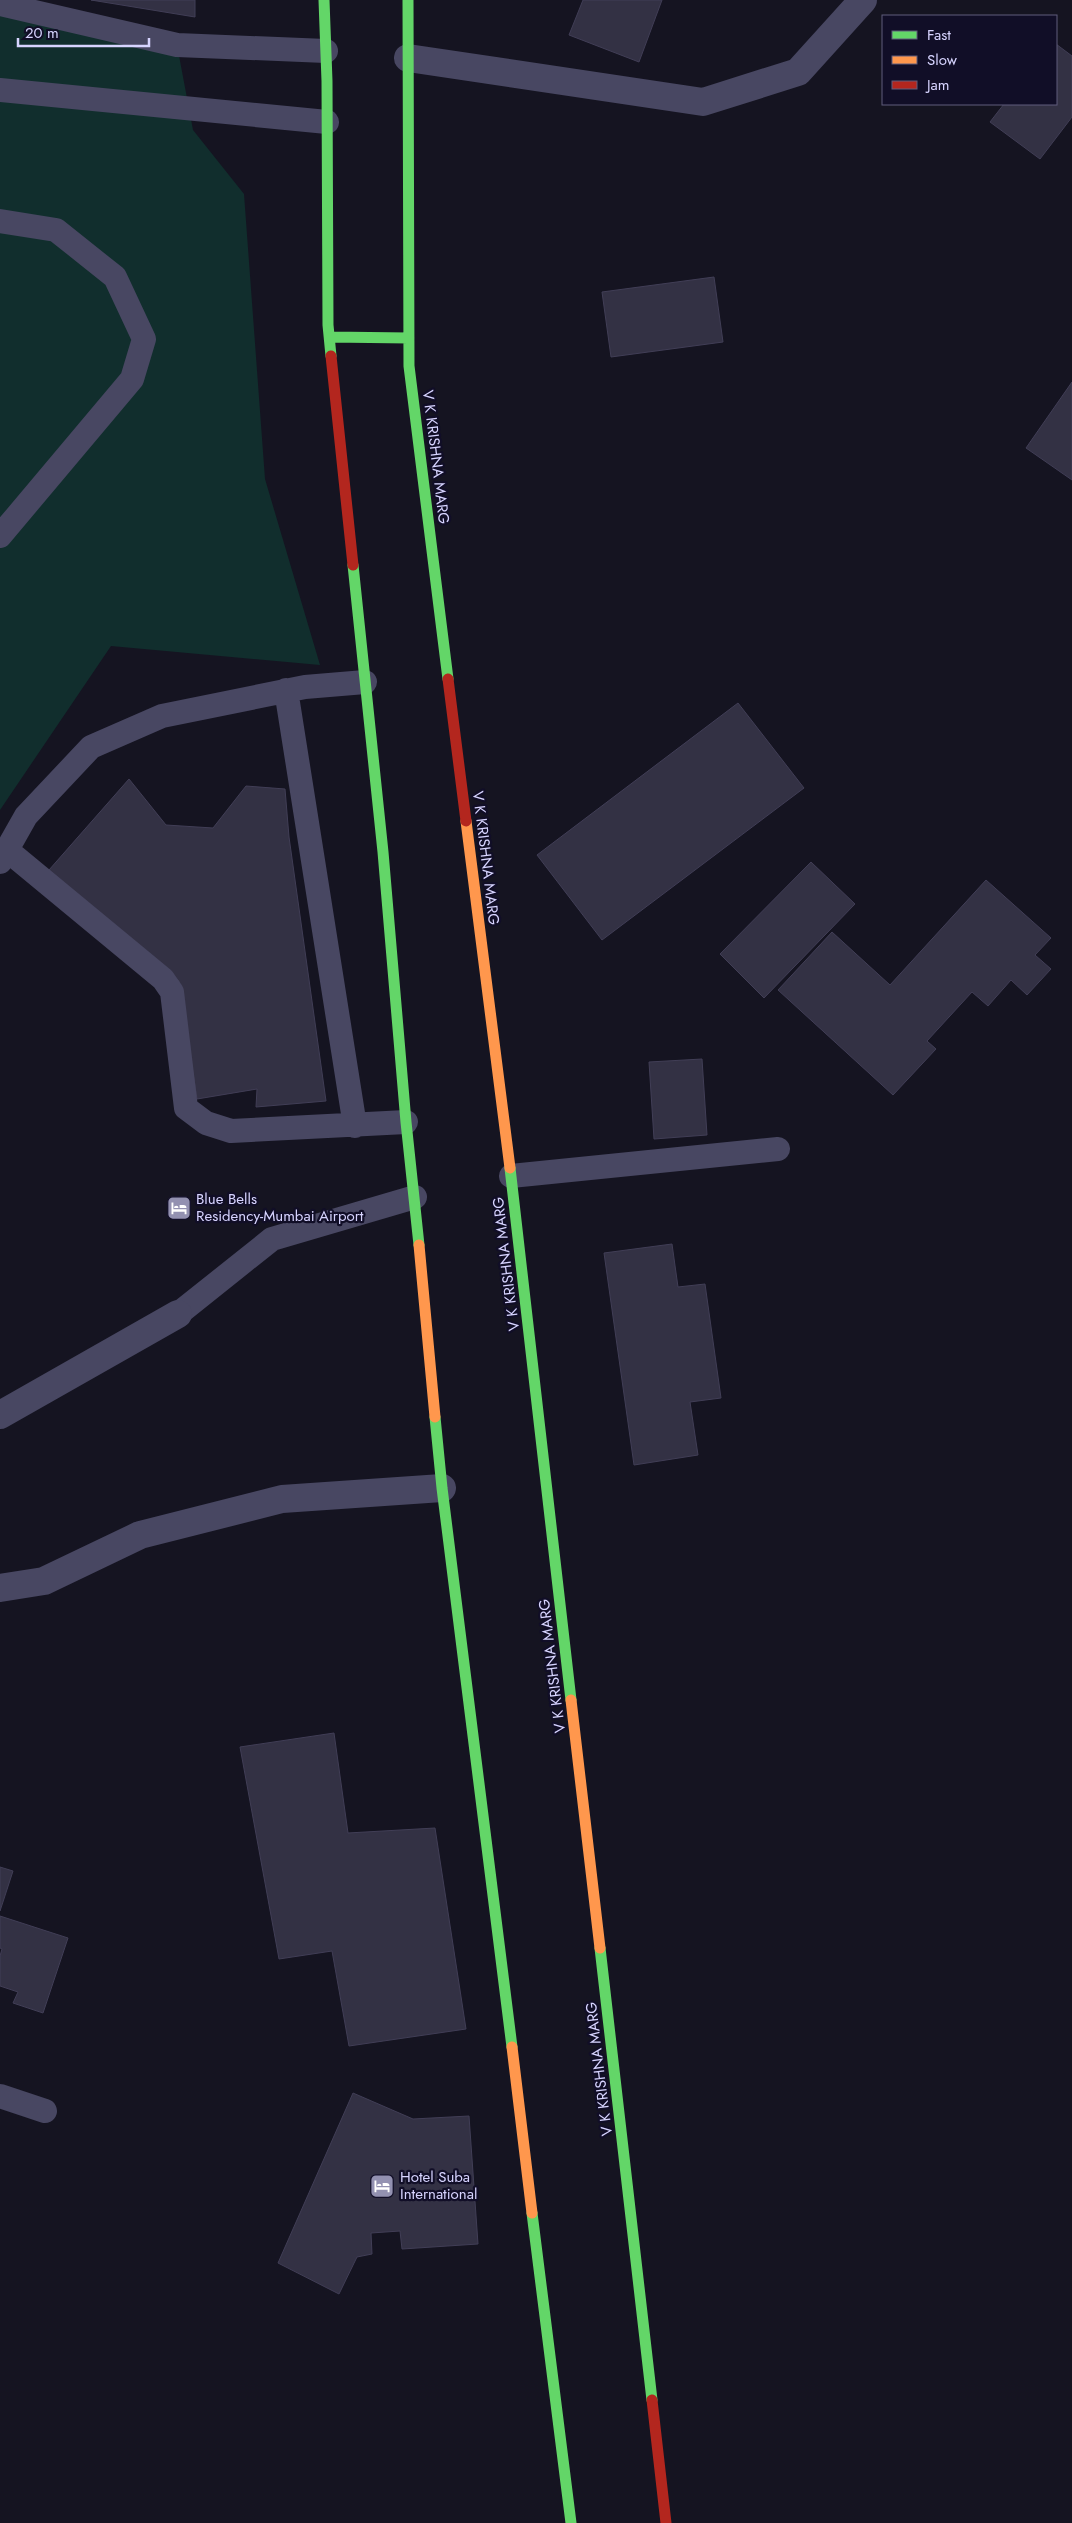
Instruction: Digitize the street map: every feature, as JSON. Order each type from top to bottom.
[{"type":"main road","points":[[324,0],[328,122],[330,337],[383,852],[406,1122],[415,1197],[442,1488],[570,2523]]},
{"type":"main road","name":"V K KRISHNA MARG","points":[[408,0],[409,338],[412,385],[511,1176],[666,2523]]},
{"type":"main road","points":[[330,337],[409,338]]},
{"type":"street","points":[[408,58],[703,102],[798,72],[863,0]]},
{"type":"street","points":[[0,1415],[178,1314]]},
{"type":"street","points":[[0,1588],[44,1581],[140,1535],[282,1500],[442,1488]]},
{"type":"lane","points":[[0,4],[177,45],[326,51]]},
{"type":"lane","points":[[0,90],[328,122]]},
{"type":"lane","points":[[0,221],[56,230],[115,277],[144,339],[132,379],[0,536]]},
{"type":"lane","points":[[365,682],[286,690],[162,716],[91,747],[26,816],[4,856],[163,979],[172,992],[186,1108],[206,1123],[231,1131],[406,1122]]},
{"type":"lane","points":[[286,690],[355,1126]]},
{"type":"lane","points":[[511,1176],[778,1150]]},
{"type":"lane","points":[[178,1314],[272,1239],[415,1197]]},
{"type":"lane","points":[[0,2096],[45,2111]]},
{"type":"green space","points":[[0,14],[177,45],[193,130],[244,194],[265,479],[320,665],[111,646],[0,810]]},
{"type":"building","points":[[91,0],[195,0],[195,17]]},
{"type":"building","points":[[583,0],[662,0],[639,62],[569,35]]},
{"type":"building","points":[[1057,45],[1072,56],[1072,117],[1040,159],[990,122],[1003,105],[1057,105]]},
{"type":"building","points":[[714,277],[723,342],[611,357],[602,292]]},
{"type":"building","points":[[1072,382],[1072,480],[1026,448]]},
{"type":"building","points":[[738,703],[804,788],[602,940],[537,855]]},
{"type":"building","points":[[129,779],[166,825],[213,828],[246,786],[285,789],[289,837],[326,1101],[256,1107],[257,1089],[197,1099],[179,981],[49,870]]},
{"type":"building","points":[[811,862],[855,904],[764,998],[720,954]]},
{"type":"building","points":[[986,880],[1051,938],[1035,955],[1051,969],[1027,995],[1011,980],[988,1006],[972,992],[927,1041],[936,1049],[893,1095],[778,990],[832,932],[890,985]]},
{"type":"building","points":[[702,1059],[707,1135],[654,1139],[649,1062]]},
{"type":"building","points":[[672,1244],[678,1287],[705,1284],[721,1398],[690,1402],[698,1455],[634,1465],[604,1253]]},
{"type":"building","points":[[334,1733],[348,1833],[435,1828],[466,2029],[349,2046],[332,1951],[279,1959],[240,1747]]},
{"type":"building","points":[[0,1867],[13,1871],[0,1911]]},
{"type":"building","points":[[0,1916],[68,1938],[43,2013],[13,2003],[18,1992],[0,1986],[0,1956],[2,1949],[0,1948]]},
{"type":"building","points":[[353,2093],[413,2119],[469,2116],[478,2244],[402,2249],[400,2231],[371,2233],[372,2254],[357,2257],[339,2294],[278,2263]]},
{"type":"traffic: fast","points":[[324,0],[327,81],[328,325],[331,356]]},
{"type":"traffic: fast","points":[[408,0],[409,366],[448,679]]},
{"type":"traffic: fast","points":[[330,337],[409,338]]},
{"type":"traffic: fast","points":[[353,565],[383,852],[406,1122],[419,1245]]},
{"type":"traffic: fast","points":[[510,1168],[571,1700]]},
{"type":"traffic: fast","points":[[435,1417],[442,1488],[512,2047]]},
{"type":"traffic: fast","points":[[600,1948],[652,2400]]},
{"type":"traffic: fast","points":[[532,2213],[571,2523]]},
{"type":"traffic: slow","points":[[466,821],[510,1168]]},
{"type":"traffic: slow","points":[[419,1245],[435,1417]]},
{"type":"traffic: slow","points":[[571,1700],[600,1948]]},
{"type":"traffic: slow","points":[[512,2047],[532,2213]]},
{"type":"traffic: jam","points":[[331,356],[353,565]]},
{"type":"traffic: jam","points":[[448,679],[466,821]]},
{"type":"traffic: jam","points":[[652,2400],[666,2523]]},
{"type":"place","name":"Blue Bells Residency-Mumbai Airport","points":[[179,1208]]},
{"type":"place","name":"Hotel Suba International","points":[[382,2186]]}]
